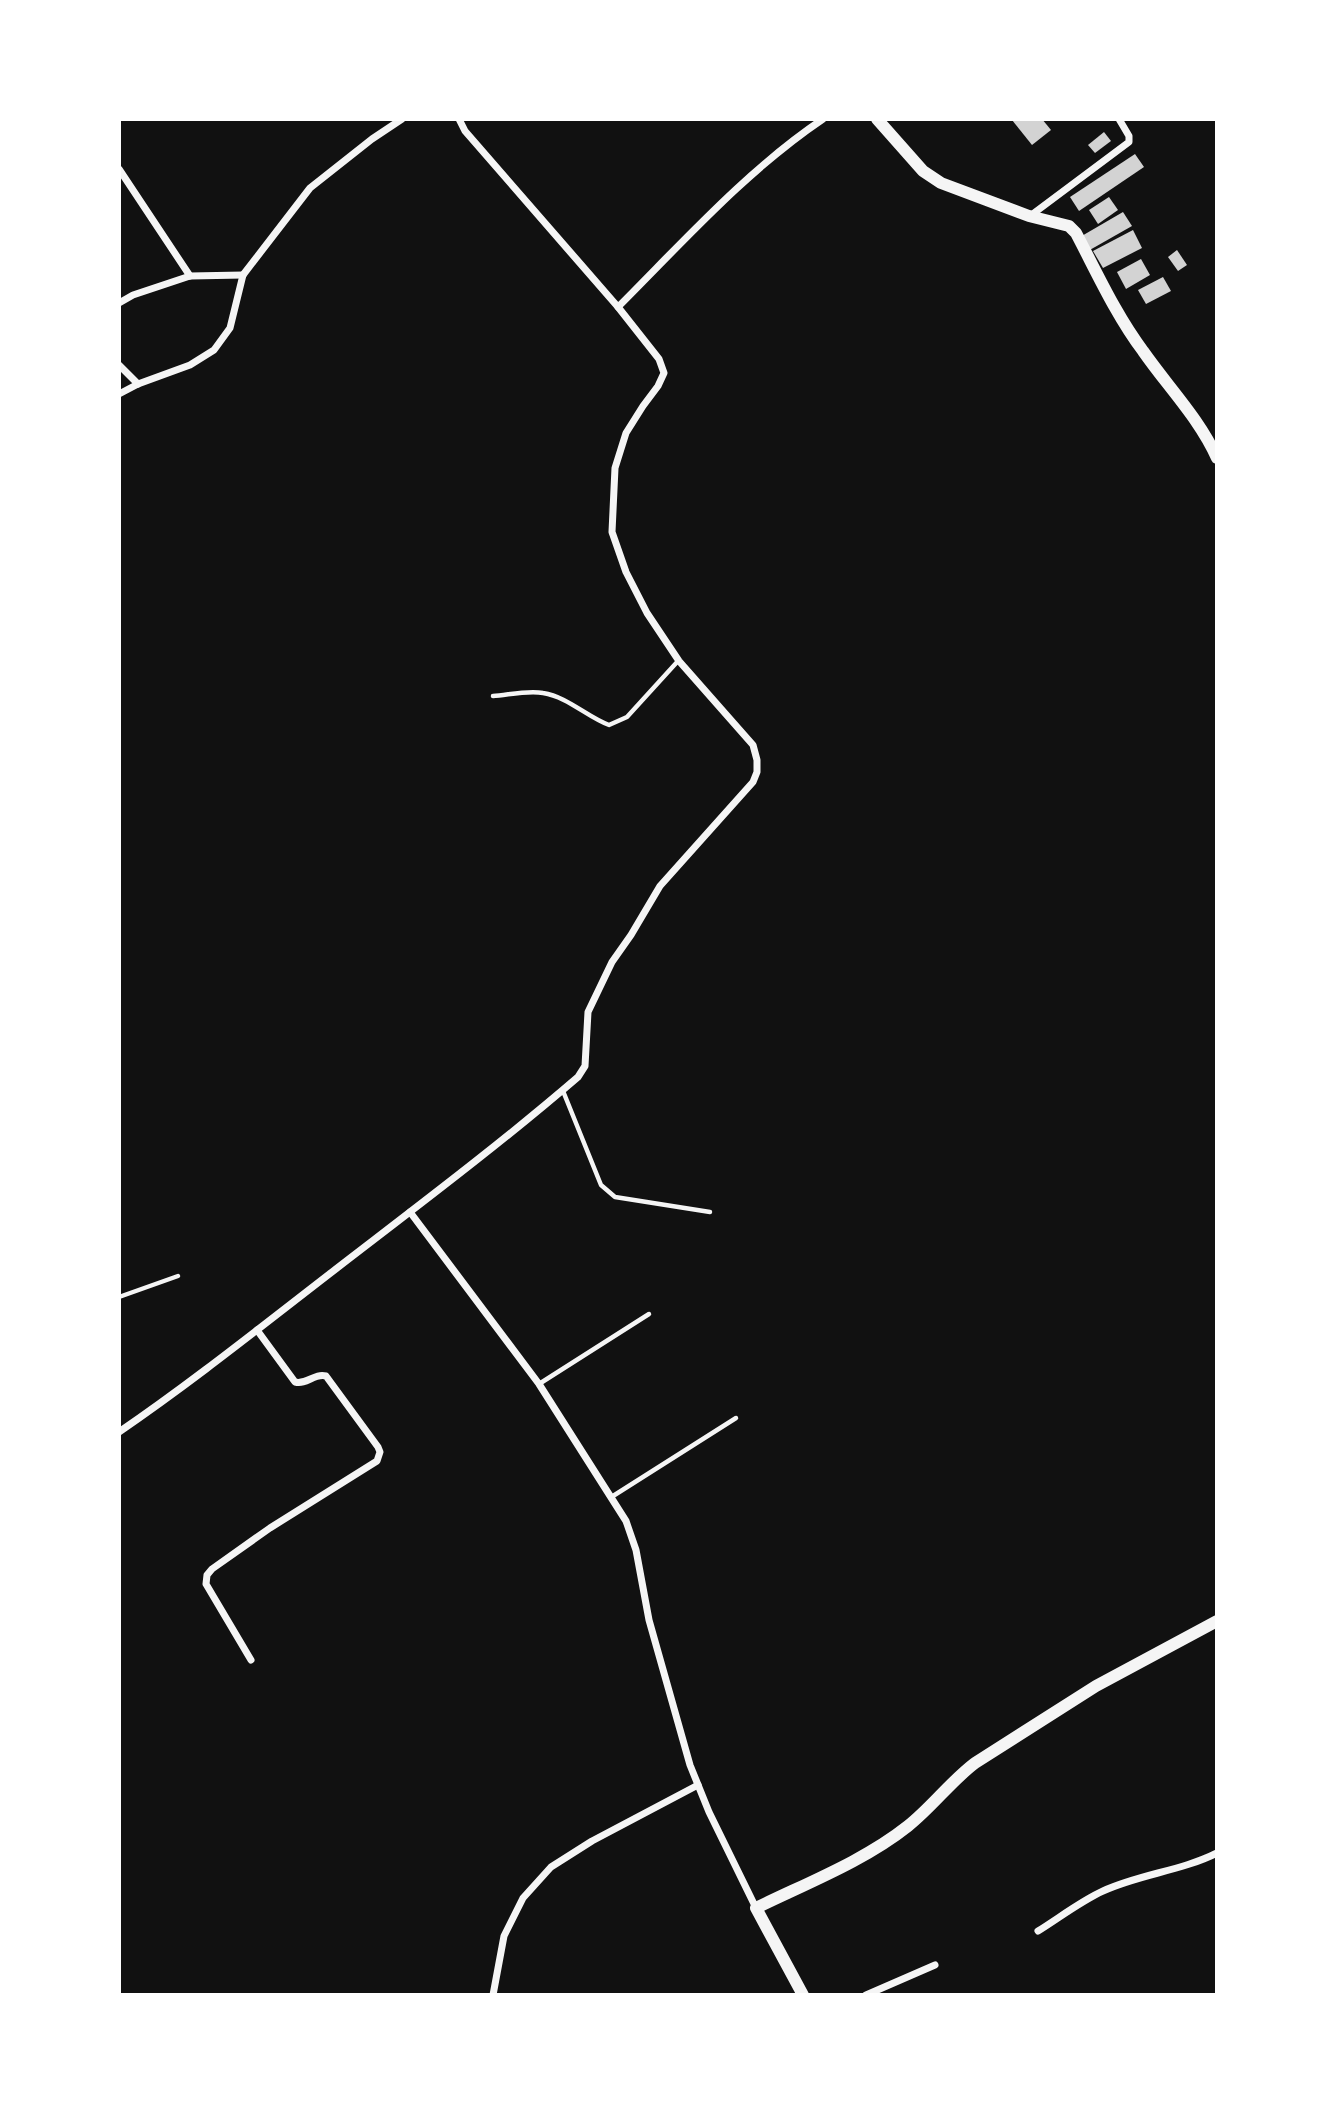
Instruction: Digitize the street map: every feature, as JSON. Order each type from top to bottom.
[{"type":"street","points":[[119,394],[190,365],[214,349],[230,328],[243,275],[310,188],[393,121],[402,119]]},
{"type":"street","points":[[119,1432],[410,1212],[578,1077],[585,1066],[588,1012],[612,962],[660,886],[744,794],[757,772],[753,745],[679,661],[648,613],[626,572],[612,532],[615,468],[625,433],[664,373],[659,359],[618,307],[465,131],[459,119]]},
{"type":"street","points":[[618,307],[751,174],[797,136],[823,119]]},
{"type":"street","points":[[877,119],[923,171],[941,183],[1029,216],[1069,226],[1076,233],[1122,321],[1143,353],[1207,435],[1217,458]]},
{"type":"street","points":[[1029,216],[1129,142],[1129,136],[1119,119]]},
{"type":"street","points":[[119,169],[190,276]]},
{"type":"street","points":[[119,303],[133,295],[190,276],[243,275]]},
{"type":"street","points":[[119,365],[138,384]]},
{"type":"street","points":[[410,1212],[539,1384],[626,1521],[636,1550],[649,1620],[690,1765],[756,1908],[803,1995]]},
{"type":"street","points":[[251,1660],[206,1584],[207,1575],[270,1528],[377,1461],[380,1452],[326,1376],[318,1375],[304,1383],[295,1382],[257,1330]]},
{"type":"street","points":[[756,1908],[887,1841],[917,1818],[975,1763],[1096,1686],[1217,1621]]},
{"type":"street","points":[[494,1995],[504,1936],[523,1898],[551,1867],[698,1785]]},
{"type":"street","points":[[1038,1931],[1102,1891],[1147,1875],[1201,1861],[1217,1853]]},
{"type":"street","points":[[866,1995],[935,1965]]},
{"type":"lane","points":[[493,696],[543,693],[568,702],[592,719],[609,725],[627,717],[679,661]]},
{"type":"lane","points":[[562,1090],[601,1185],[609,1193],[615,1197],[709,1212]]},
{"type":"lane","points":[[119,1297],[178,1276]]},
{"type":"lane","points":[[539,1384],[649,1314]]},
{"type":"lane","points":[[612,1496],[736,1418]]},
{"type":"building","points":[[1013,119],[1042,119],[1051,130],[1032,145]]},
{"type":"building","points":[[1104,132],[1111,141],[1095,153],[1088,145]]},
{"type":"building","points":[[1135,154],[1144,167],[1079,211],[1070,197]]},
{"type":"building","points":[[1109,197],[1118,210],[1098,224],[1089,210]]},
{"type":"building","points":[[1123,212],[1132,226],[1088,251],[1080,237]]},
{"type":"building","points":[[1133,230],[1142,248],[1103,268],[1093,251]]},
{"type":"building","points":[[1177,250],[1187,265],[1178,271],[1168,257]]},
{"type":"building","points":[[1141,259],[1150,275],[1126,289],[1117,272]]},
{"type":"building","points":[[1163,277],[1171,291],[1146,304],[1138,290]]}]
